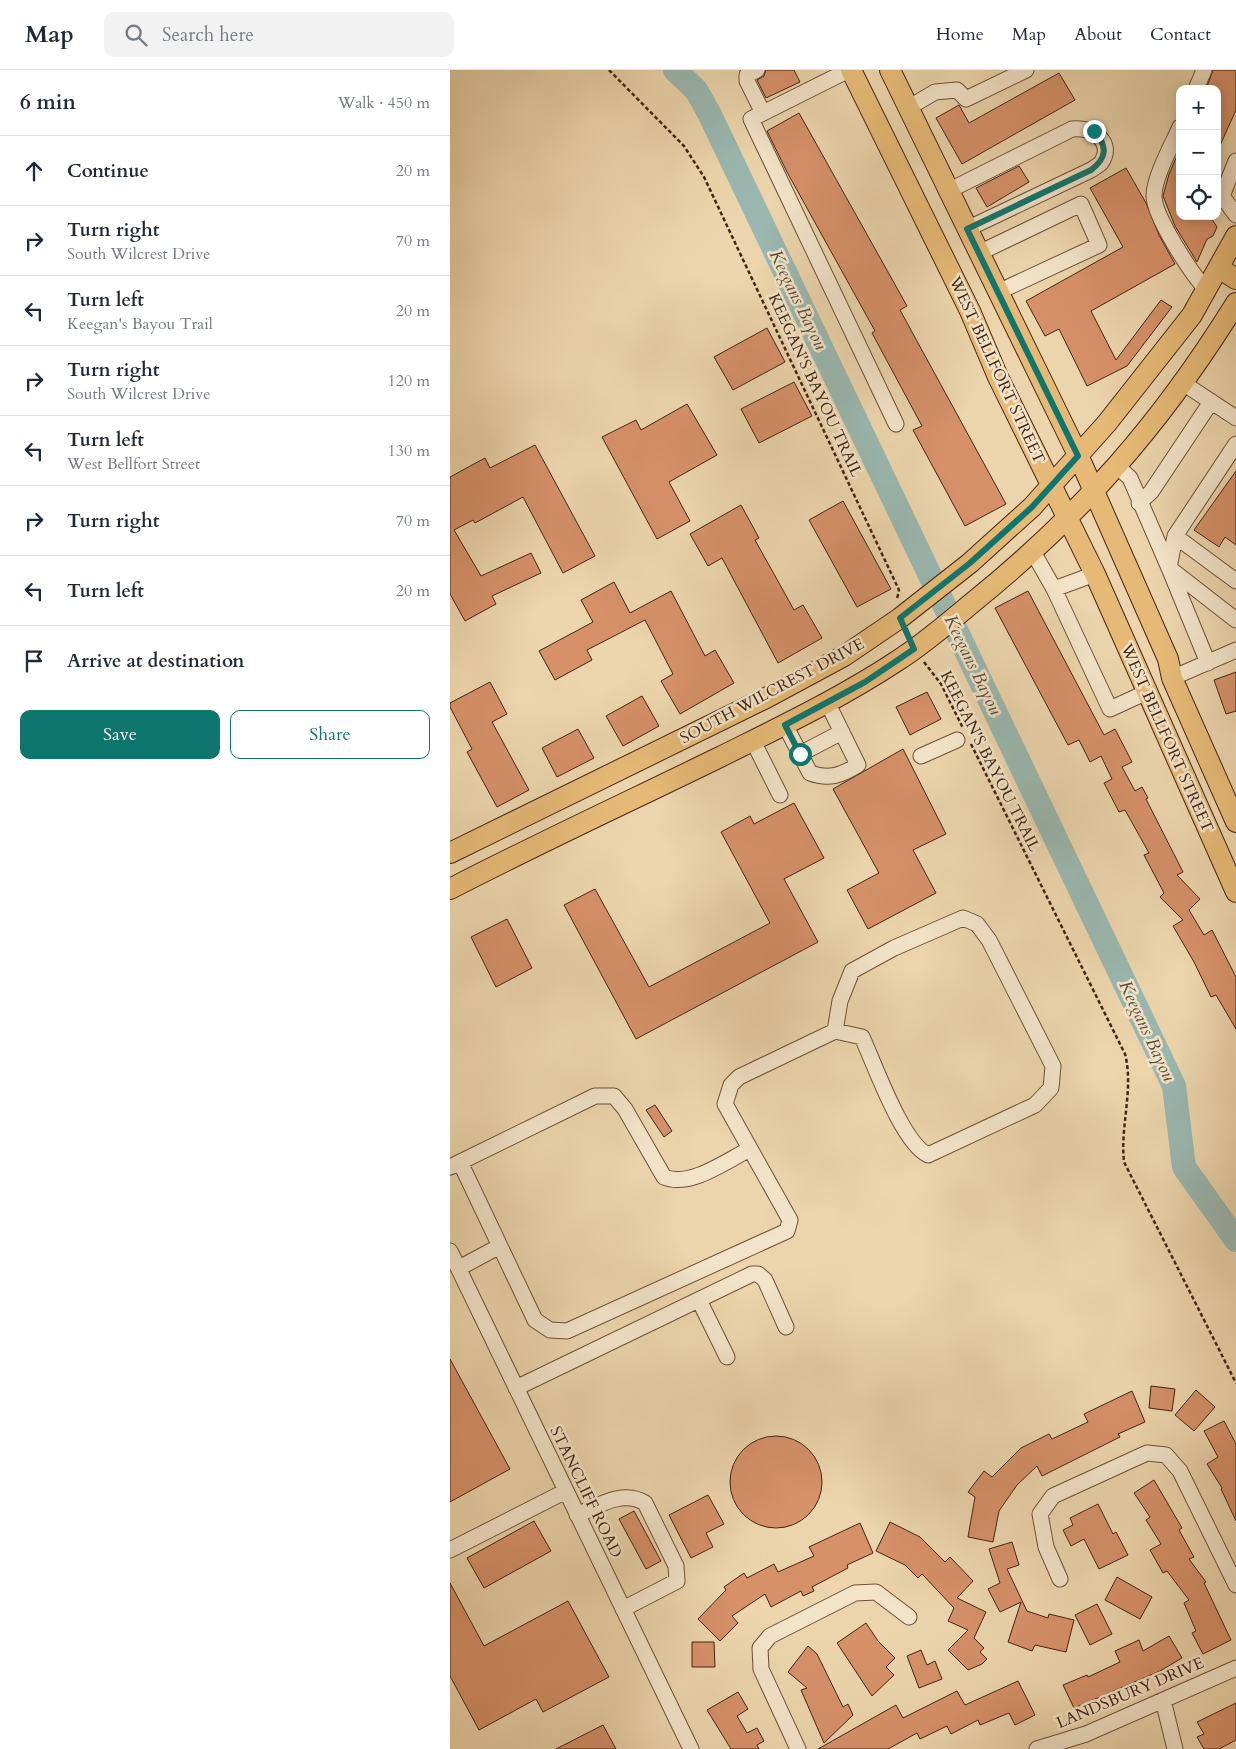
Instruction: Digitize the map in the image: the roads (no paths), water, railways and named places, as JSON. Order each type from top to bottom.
[{"type":"main road","name":"WEST BELLFORT STREET","points":[[850,70],[970,311],[998,377],[1095,574],[1236,892]]},
{"type":"main road","name":"WEST BELLFORT STREET","points":[[890,70],[1078,456],[1168,659],[1172,678],[1236,822]]},
{"type":"main road","points":[[937,244],[967,229]]},
{"type":"main road","name":"SOUTH WILCREST DRIVE","points":[[450,853],[766,698],[844,656],[907,612],[963,568],[1032,507],[1107,423],[1192,315],[1236,236]]},
{"type":"main road","points":[[1219,268],[1236,279]]},
{"type":"main road","points":[[1068,518],[1118,467],[1183,383],[1236,303]]},
{"type":"main road","name":"SOUTH WILCREST DRIVE","points":[[450,889],[783,726],[865,682],[922,644],[1014,570],[1068,518]]},
{"type":"main road","points":[[1147,692],[1172,678]]},
{"type":"main road","points":[[766,698],[783,726]]},
{"type":"main road","points":[[483,838],[496,865]]},
{"type":"street","points":[[758,70],[747,75],[747,81],[763,113]]},
{"type":"street","points":[[850,70],[829,75],[752,119],[896,424]]},
{"type":"street","points":[[908,108],[935,92],[957,90],[966,99],[1026,70]]},
{"type":"street","points":[[1198,85],[1204,70]]},
{"type":"street","points":[[948,191],[1072,129],[1083,127],[1094,131],[1101,138],[1104,150],[1101,162],[1091,170],[967,229]]},
{"type":"street","points":[[1179,130],[1160,175],[1154,197],[1181,256],[1195,278],[1207,290]]},
{"type":"street","points":[[1236,160],[1222,196],[1236,215]]},
{"type":"street","points":[[979,253],[1081,204],[1099,245],[998,292]]},
{"type":"street","points":[[1183,383],[1236,418]]},
{"type":"street","points":[[1139,503],[1151,492],[1211,402]]},
{"type":"street","points":[[1169,568],[1175,536],[1236,444]]},
{"type":"street","points":[[1118,467],[1130,478],[1208,663]]},
{"type":"street","points":[[1175,536],[1236,581]]},
{"type":"street","points":[[1033,552],[1054,588],[1110,709],[1147,692]]},
{"type":"street","points":[[1169,568],[1236,620]]},
{"type":"street","points":[[1054,588],[1095,574]]},
{"type":"street","points":[[1172,678],[1236,650]]},
{"type":"street","points":[[783,726],[810,773],[822,778],[841,775],[858,765],[827,702]]},
{"type":"street","points":[[800,754],[842,732]]},
{"type":"street","points":[[921,756],[962,735]]},
{"type":"street","points":[[753,740],[780,795]]},
{"type":"street","points":[[750,1149],[688,1180],[673,1181],[664,1177],[625,1109],[614,1096],[595,1096],[455,1164],[500,1246],[535,1320],[550,1330],[567,1331],[787,1231],[790,1220],[725,1104],[731,1086],[740,1077],[835,1030],[862,1037],[906,1134],[919,1151],[928,1155],[1035,1105],[1051,1088],[1053,1066],[989,940],[977,924],[963,918],[894,948],[852,971],[840,1002],[835,1030]]},
{"type":"street","points":[[459,1268],[500,1246]]},
{"type":"street","name":"STANCLIFF ROAD","points":[[450,1250],[691,1749]]},
{"type":"street","points":[[516,1388],[752,1274],[758,1274],[765,1280],[786,1327]]},
{"type":"street","points":[[699,1300],[727,1357]]},
{"type":"street","points":[[1060,1579],[1046,1547],[1040,1514],[1053,1496],[1147,1453],[1166,1455],[1180,1471],[1236,1585]]},
{"type":"street","points":[[450,1550],[566,1491]]},
{"type":"street","points":[[577,1515],[624,1496],[638,1499],[645,1503],[676,1566],[677,1581],[623,1609]]},
{"type":"street","points":[[798,1749],[761,1669],[760,1648],[770,1636],[855,1593],[876,1592],[909,1616]]},
{"type":"street","name":"LANDSBURY DRIVE","points":[[1037,1749],[1086,1734],[1236,1668]]},
{"type":"street","points":[[1163,1700],[1175,1749]]},
{"type":"waterway","name":"Keegans Bayou","points":[[675,70],[696,90],[709,113],[1174,1086],[1184,1167],[1236,1240]]}]
